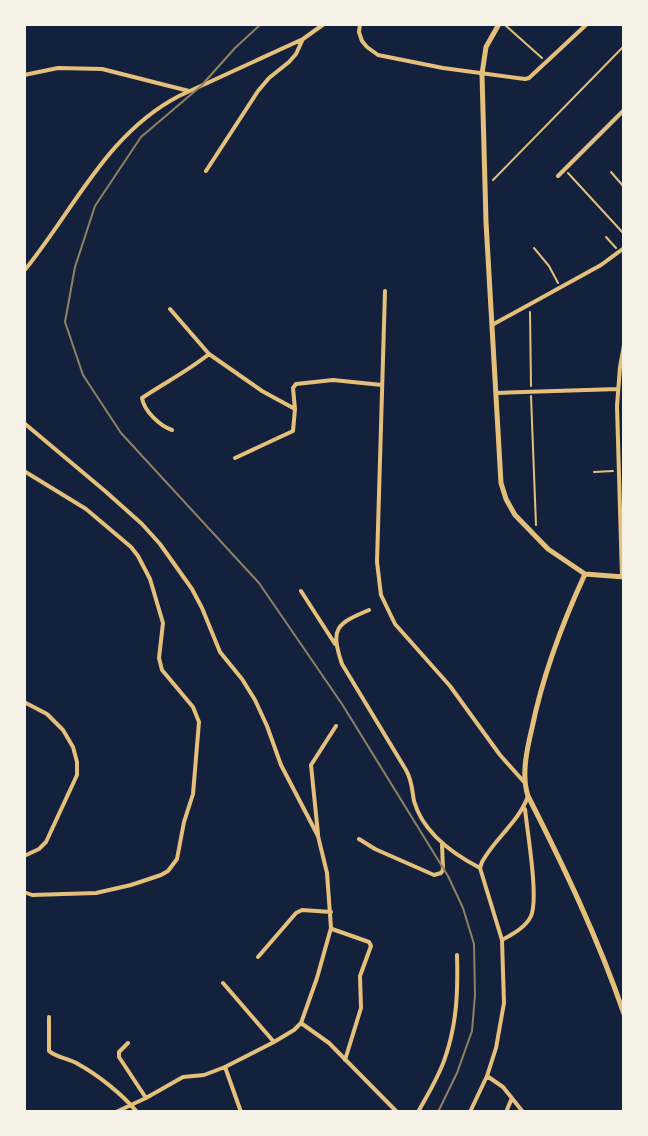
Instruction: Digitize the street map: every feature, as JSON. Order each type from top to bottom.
[{"type":"street","points":[[24,271],[47,243],[96,170],[125,135],[162,105],[303,39],[324,24]]},
{"type":"street","points":[[360,24],[362,41],[378,55],[482,74],[529,78],[587,24]]},
{"type":"street","points":[[501,24],[486,47],[482,74],[486,222],[501,483],[515,515],[536,539],[585,574],[623,577],[618,389],[624,345]]},
{"type":"street","points":[[206,171],[258,91],[296,54],[303,39]]},
{"type":"street","points":[[24,75],[58,68],[102,69],[189,91]]},
{"type":"street","points":[[558,176],[624,110]]},
{"type":"street","points":[[492,325],[561,288],[622,250]]},
{"type":"street","points":[[385,291],[377,562],[381,595],[395,624],[450,686],[500,755],[525,783]]},
{"type":"street","points":[[170,309],[209,354],[262,391],[295,409]]},
{"type":"street","points":[[172,430],[159,423],[142,403],[142,398],[209,354]]},
{"type":"street","points":[[235,458],[293,431],[293,388],[296,384],[333,380],[382,385]]},
{"type":"street","points":[[496,393],[618,389]]},
{"type":"street","points":[[24,423],[105,491],[160,544],[192,589],[220,652],[255,700],[281,765],[318,836]]},
{"type":"street","points":[[24,471],[86,509],[138,556],[150,579],[163,623],[159,663],[193,707],[199,729],[193,794],[177,859],[168,871],[131,885],[96,893],[32,895],[24,892]]},
{"type":"street","points":[[585,574],[542,680],[528,743],[525,783],[528,796],[576,893],[624,1014]]},
{"type":"street","points":[[301,591],[335,644],[347,675],[410,777],[419,813],[442,844],[480,868]]},
{"type":"street","points":[[335,644],[342,623],[369,610]]},
{"type":"street","points":[[24,702],[47,714],[63,730],[73,747],[78,769],[46,842],[24,856]]},
{"type":"street","points":[[116,1112],[183,1077],[204,1075],[225,1067],[274,1042],[301,1023],[331,928],[327,873],[318,836],[311,765],[336,726]]},
{"type":"street","points":[[470,1112],[487,1076],[501,1030],[504,1003],[502,940],[480,868],[486,855],[525,806],[528,796]]},
{"type":"street","points":[[502,940],[522,927],[533,911],[525,806]]},
{"type":"street","points":[[359,839],[434,875],[443,870],[442,844]]},
{"type":"street","points":[[258,957],[296,913],[302,910],[331,912]]},
{"type":"street","points":[[331,928],[369,942],[371,946],[360,976],[361,1008],[345,1060]]},
{"type":"street","points":[[418,1112],[450,1043],[456,1013],[457,955]]},
{"type":"street","points":[[223,983],[274,1042]]},
{"type":"street","points":[[49,1017],[49,1051],[52,1055],[75,1062],[137,1112]]},
{"type":"street","points":[[301,1023],[324,1038],[397,1112]]},
{"type":"street","points":[[128,1043],[119,1052],[119,1057],[146,1098]]},
{"type":"street","points":[[225,1067],[241,1112]]},
{"type":"street","points":[[487,1076],[499,1083],[523,1112]]},
{"type":"street","points":[[506,1112],[512,1098]]},
{"type":"path","points":[[501,24],[546,62]]},
{"type":"path","points":[[486,186],[624,46]]},
{"type":"path","points":[[566,169],[624,234]]},
{"type":"path","points":[[611,172],[624,187]]},
{"type":"path","points":[[606,237],[622,250]]},
{"type":"path","points":[[534,248],[561,288]]},
{"type":"path","points":[[529,305],[536,524]]},
{"type":"path","points":[[594,472],[619,471]]},
{"type":"railway","points":[[261,24],[201,86],[141,137],[95,206],[75,267],[65,322],[83,375],[121,433],[259,583],[342,704],[448,876],[463,908],[474,944],[475,995],[472,1031],[457,1073],[438,1112]]}]
